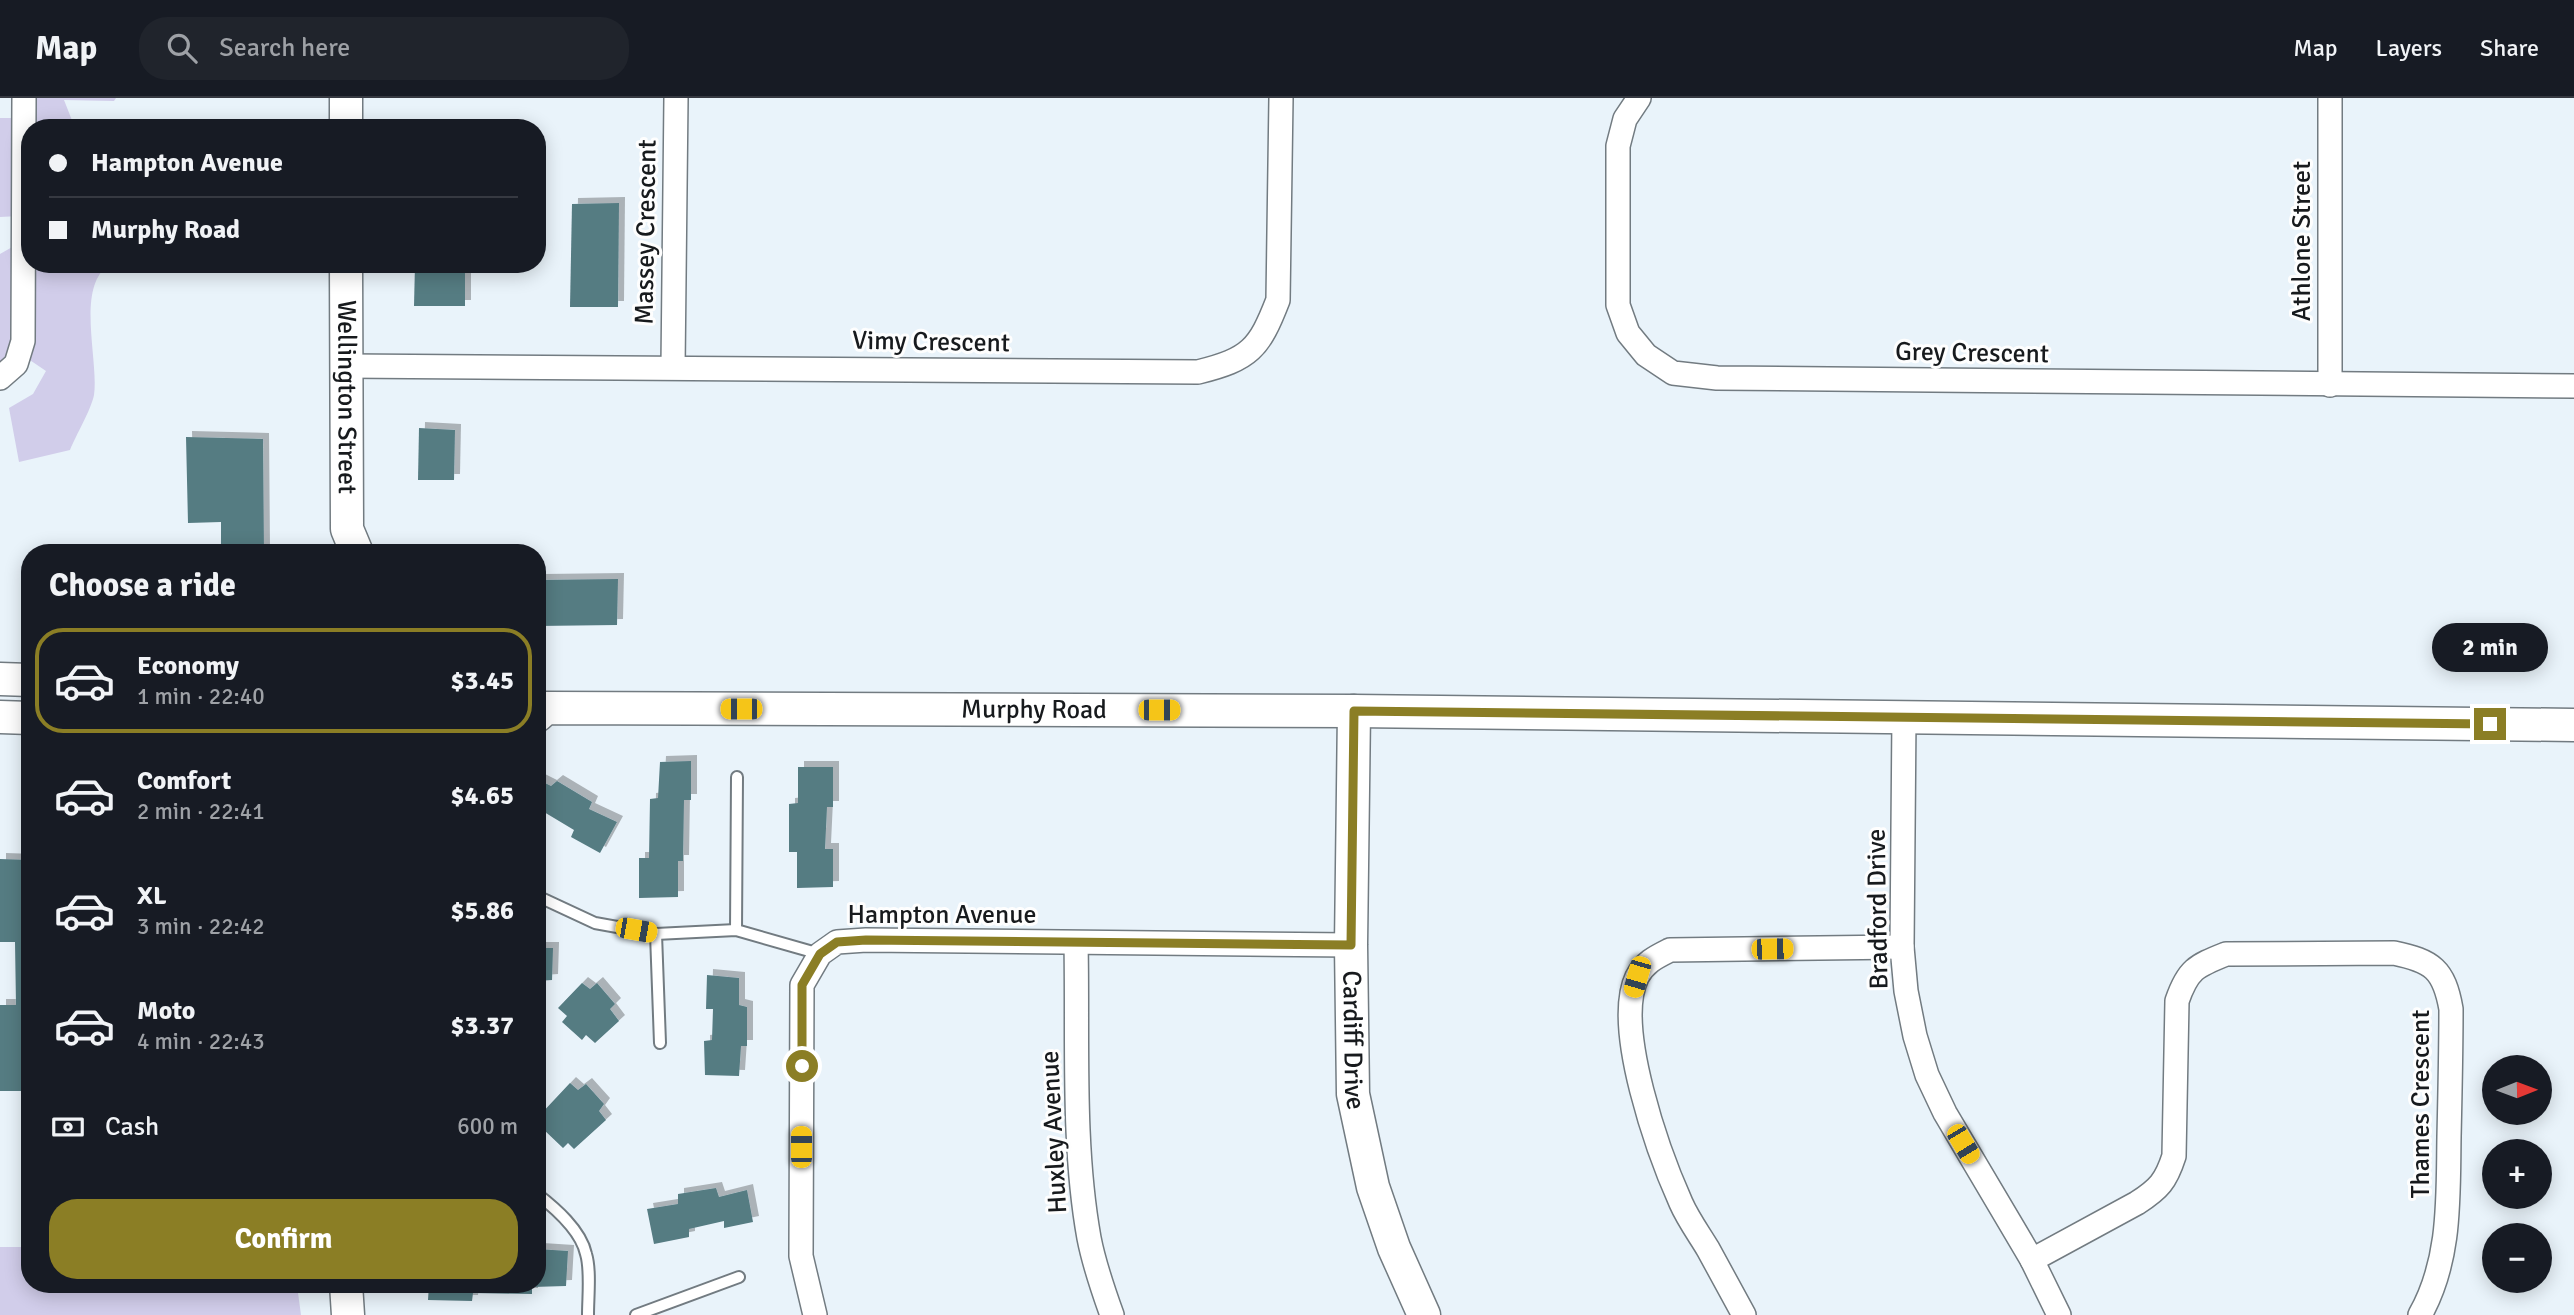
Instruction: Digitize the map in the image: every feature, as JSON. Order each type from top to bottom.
[{"type":"street","points":[[24,98],[24,119]]},
{"type":"street","points":[[346,98],[346,119]]},
{"type":"street","name":"Massey Crescent","points":[[673,367],[676,98]]},
{"type":"street","name":"Vimy Crescent","points":[[346,366],[1198,372],[1227,365],[1251,351],[1266,330],[1278,300],[1281,98]]},
{"type":"street","name":"Grey Crescent","points":[[1639,98],[1625,119],[1618,146],[1618,305],[1628,333],[1646,355],[1673,373],[1717,378],[2574,386]]},
{"type":"street","name":"Athlone Street","points":[[2330,98],[2330,385]]},
{"type":"street","points":[[0,377],[16,364],[23,341],[23,273]]},
{"type":"street","name":"Wellington Street","points":[[346,273],[352,541]]},
{"type":"street","points":[[0,679],[21,680]]},
{"type":"street","name":"Murphy Road","points":[[546,707],[1354,711],[2574,725]]},
{"type":"street","name":"Cardiff Drive","points":[[1354,711],[1351,945],[1353,1094],[1373,1187],[1394,1248],[1424,1315]]},
{"type":"street","name":"Bradford Drive","points":[[1904,716],[1902,947],[1906,991],[1915,1036],[1927,1075],[1945,1113],[2032,1261],[2059,1315]]},
{"type":"street","points":[[0,717],[21,718]]},
{"type":"street","name":"Hampton Avenue","points":[[814,1315],[801,1256],[802,985],[820,954],[837,942],[866,940],[1351,945]]},
{"type":"street","name":"Huxley Avenue","points":[[1076,943],[1079,1155],[1083,1197],[1090,1240],[1112,1315]]},
{"type":"street","points":[[1744,1315],[1682,1206],[1653,1127],[1631,1031],[1630,1004],[1637,977],[1649,960],[1670,950],[1902,947]]},
{"type":"street","name":"Thames Crescent","points":[[2032,1261],[2137,1203],[2153,1193],[2167,1177],[2174,1156],[2178,1001],[2185,979],[2204,963],[2226,954],[2394,953],[2421,958],[2437,970],[2447,987],[2451,1009],[2448,1223],[2441,1265],[2420,1315]]},
{"type":"street","points":[[347,1293],[348,1315]]},
{"type":"lane","points":[[736,930],[737,776]]},
{"type":"lane","points":[[546,899],[595,923],[656,934],[736,930],[820,954]]},
{"type":"lane","points":[[656,934],[660,1043]]},
{"type":"lane","points":[[546,1200],[554,1206],[576,1234],[586,1253],[588,1315]]},
{"type":"lane","points":[[636,1315],[739,1277]]},
{"type":"shaded area","points":[[16,98],[116,98],[114,101],[64,100],[71,119],[21,119],[19,216],[0,217],[0,118],[13,118]]},
{"type":"shaded area","points":[[14,246],[21,254],[21,273],[101,273],[93,289],[91,306],[95,380],[94,395],[87,415],[70,450],[19,462],[9,408],[33,394],[46,371],[15,350],[0,373],[0,254]]},
{"type":"shaded area","points":[[0,1247],[21,1247],[21,1293],[298,1293],[301,1315],[0,1315]]},
{"type":"building","points":[[619,203],[618,307],[570,307],[572,204]]},
{"type":"building","points":[[415,273],[465,273],[465,306],[414,306]]},
{"type":"building","points":[[419,428],[455,430],[454,480],[418,480]]},
{"type":"building","points":[[186,437],[263,439],[264,544],[221,544],[221,522],[188,523]]},
{"type":"building","points":[[618,579],[617,625],[546,626],[546,580]]},
{"type":"building","points":[[691,761],[691,800],[684,800],[683,861],[678,861],[678,897],[639,898],[639,858],[649,858],[650,799],[658,798],[660,762]]},
{"type":"building","points":[[798,767],[833,767],[833,807],[827,807],[825,849],[833,849],[833,887],[797,888],[797,852],[789,852],[789,804],[798,803]]},
{"type":"building","points":[[557,781],[592,802],[589,809],[617,822],[600,853],[571,837],[574,830],[546,813],[546,784],[551,786]]},
{"type":"building","points":[[0,859],[21,860],[21,1091],[0,1091],[0,1005],[16,1005],[15,942],[0,942]]},
{"type":"building","points":[[546,948],[553,948],[552,980],[546,980]]},
{"type":"building","points":[[707,975],[739,978],[739,1005],[747,1007],[747,1046],[741,1046],[739,1076],[705,1075],[704,1041],[712,1040],[713,1009],[706,1009]]},
{"type":"building","points":[[582,983],[590,989],[597,983],[615,1004],[610,1009],[619,1021],[595,1043],[586,1035],[582,1040],[562,1022],[567,1016],[558,1008]]},
{"type":"building","points":[[570,1083],[578,1090],[586,1084],[604,1104],[599,1111],[606,1120],[574,1149],[568,1143],[563,1148],[546,1132],[546,1109]]},
{"type":"building","points":[[716,1188],[719,1197],[747,1190],[753,1222],[724,1228],[724,1221],[689,1229],[689,1237],[654,1244],[647,1209],[678,1204],[678,1194]]},
{"type":"building","points":[[546,1250],[568,1251],[566,1286],[546,1287]]},
{"type":"building","points":[[428,1293],[473,1293],[472,1301],[428,1300]]},
{"type":"route","points":[[802,1066],[802,985],[820,954],[837,942],[866,940],[1351,945],[1354,711],[2490,724]]}]
